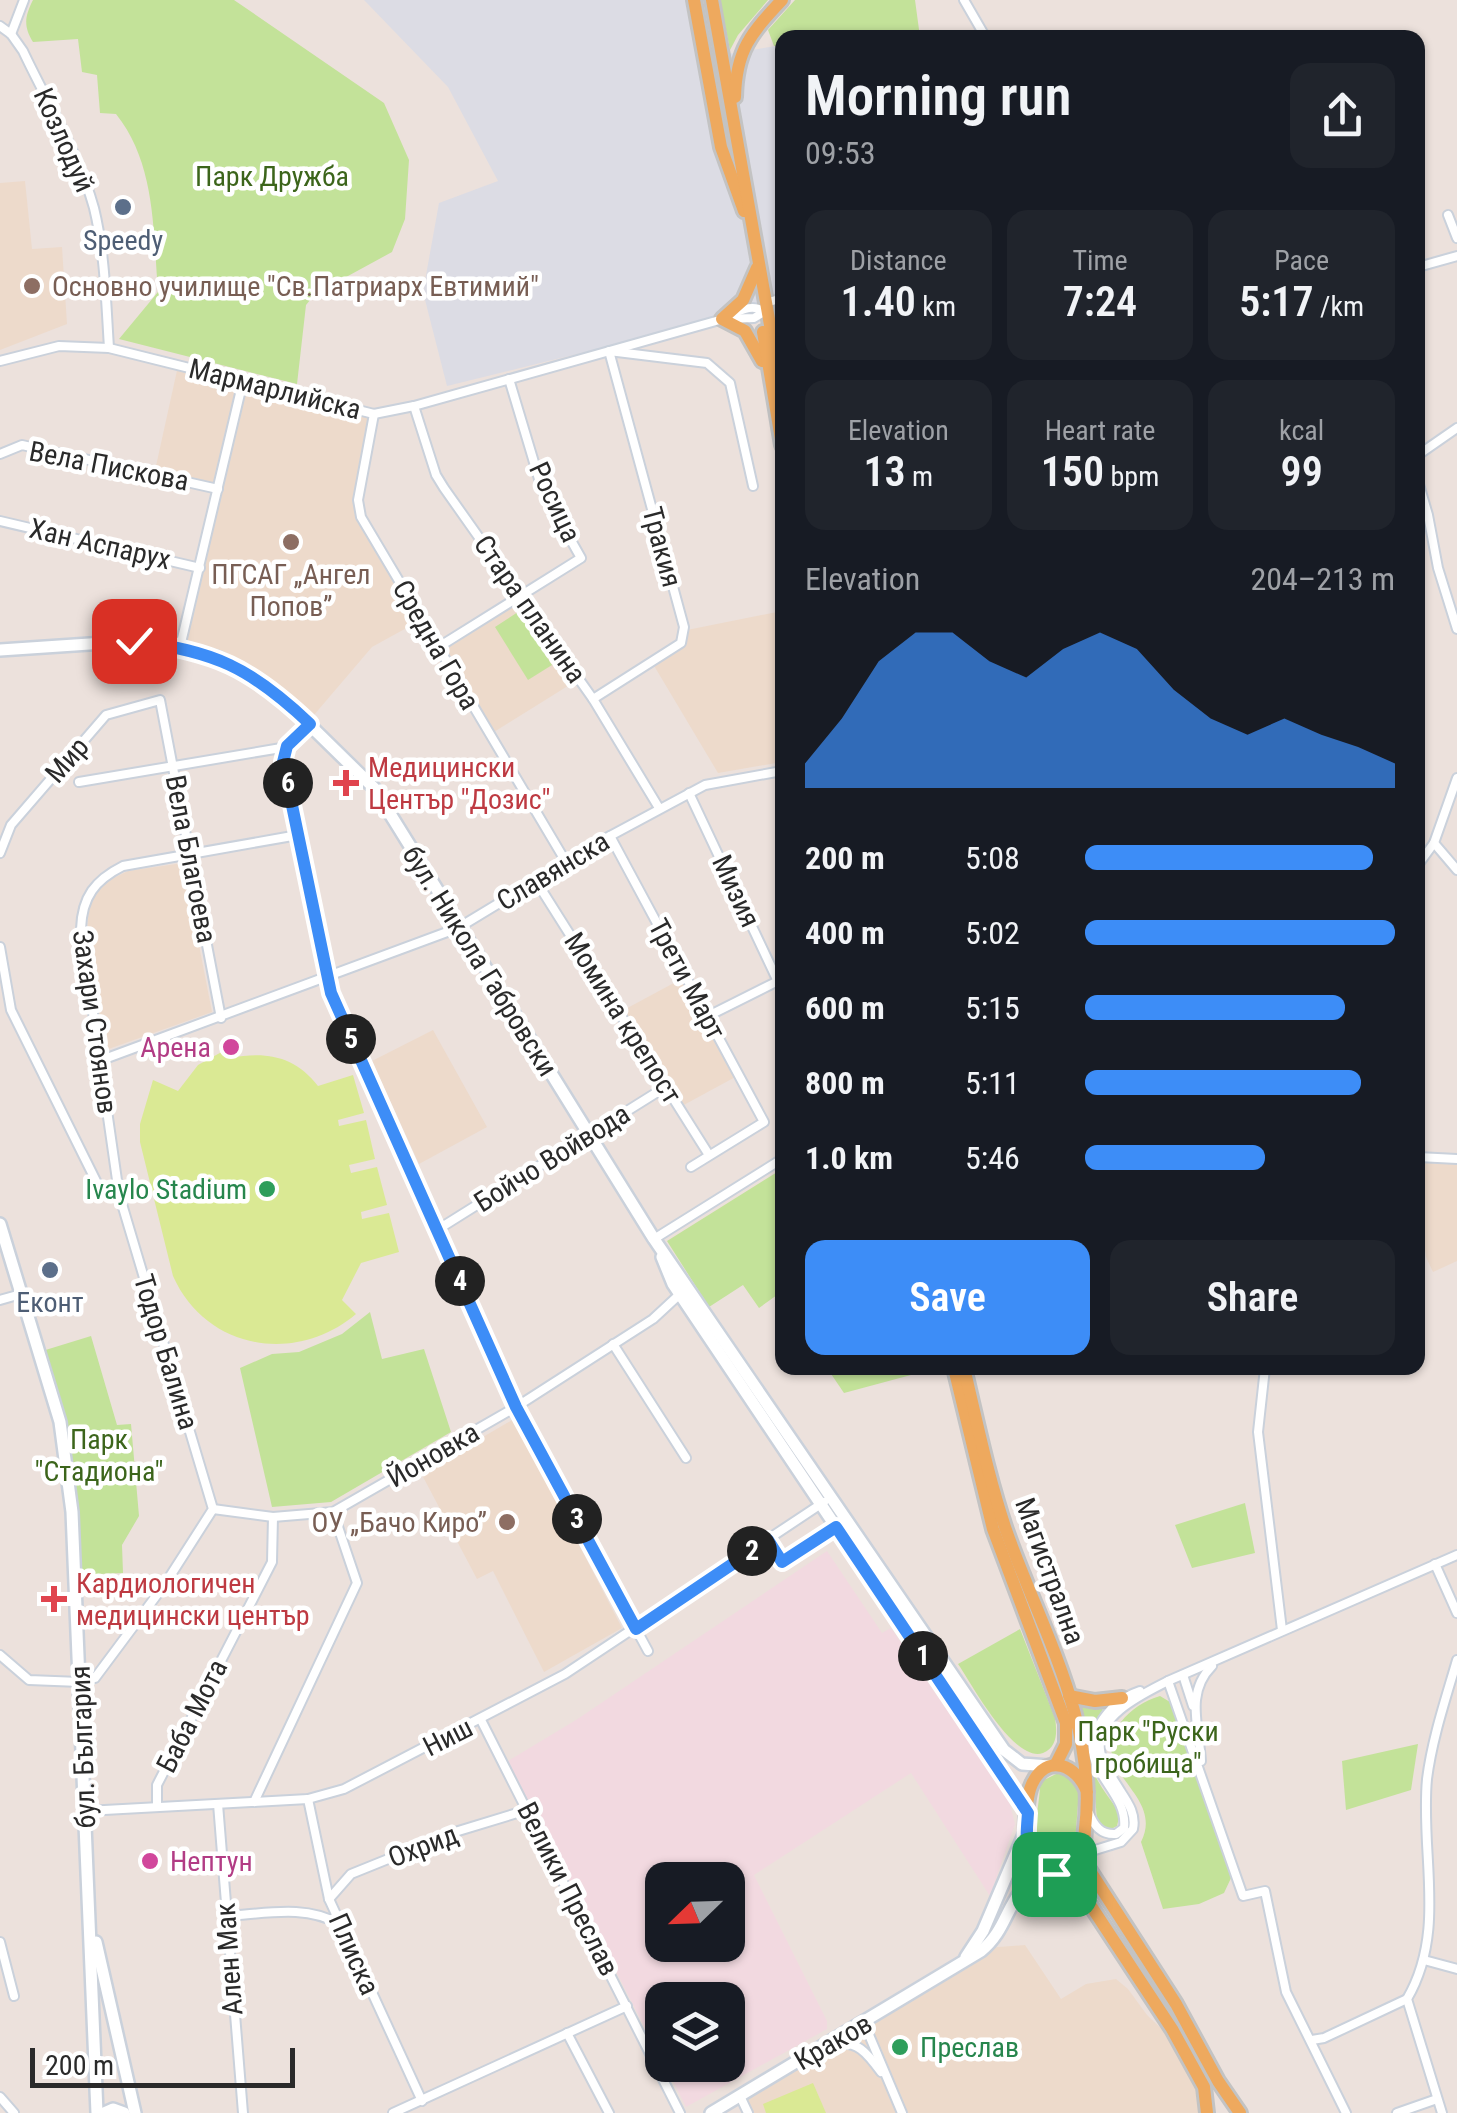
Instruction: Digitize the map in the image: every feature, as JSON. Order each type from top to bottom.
[{"type":"main road","points":[[694,0],[720,146],[752,231]]},
{"type":"main road","points":[[712,0],[775,359]]},
{"type":"main road","points":[[734,130],[736,75],[744,46],[782,0]]},
{"type":"main road","points":[[757,261],[744,300],[722,319],[748,334],[770,382]]},
{"type":"main road","points":[[765,311],[775,408]]},
{"type":"main road","name":"Магистрална","points":[[956,1375],[993,1529],[1066,1723],[1066,1744],[1031,1787],[1026,1830]]},
{"type":"main road","name":"Магистрална","points":[[966,1375],[1006,1529],[1080,1730],[1088,1810],[1082,1856]]},
{"type":"main road","points":[[1069,1696],[1095,1700],[1122,1698]]},
{"type":"main road","points":[[1052,1765],[1074,1770],[1086,1792]]},
{"type":"main road","points":[[1026,1830],[1031,1862],[1091,1906],[1172,2029],[1204,2087],[1207,2113]]},
{"type":"main road","points":[[1050,1873],[1069,1870],[1082,1856],[1240,2113]]},
{"type":"street","points":[[0,26],[11,34],[24,0]]},
{"type":"street","points":[[964,0],[981,30]]},
{"type":"street","name":"Козлодуй","points":[[11,34],[23,51],[81,172],[94,210],[109,348]]},
{"type":"street","points":[[1448,215],[1457,238]]},
{"type":"street","points":[[1425,265],[1457,256]]},
{"type":"street","name":"Мармарлийска","points":[[0,361],[59,346],[109,348],[374,414],[722,319],[746,319],[775,303]]},
{"type":"street","points":[[608,351],[707,363],[730,383],[753,486]]},
{"type":"street","name":"Тракия","points":[[593,699],[681,644],[684,627],[608,351]]},
{"type":"street","name":"Росица","points":[[509,380],[542,489],[581,558],[522,595]]},
{"type":"street","points":[[180,647],[243,381]]},
{"type":"street","name":"Стара планина","points":[[414,406],[436,475],[593,699],[659,808]]},
{"type":"street","name":"Средна Гора","points":[[374,414],[358,500],[362,518],[566,862]]},
{"type":"street","points":[[1425,450],[1457,428]]},
{"type":"street","name":"Вела Пискова","points":[[0,454],[22,445],[218,489]]},
{"type":"street","points":[[1425,504],[1438,568],[1456,614],[1457,629]]},
{"type":"street","name":"Хан Аспарух","points":[[0,521],[200,568]]},
{"type":"street","points":[[437,648],[522,595]]},
{"type":"street","name":"бул. Никола Габровски","points":[[0,650],[134,641],[180,647],[219,658],[248,673],[310,724],[374,788],[654,1239],[826,1500]]},
{"type":"street","name":"Вела Благоева","points":[[160,700],[221,1018]]},
{"type":"street","name":"Мир","points":[[0,853],[11,824],[106,715],[160,700]]},
{"type":"street","points":[[310,724],[287,746],[283,762],[326,979],[516,1407],[648,1651]]},
{"type":"street","points":[[79,782],[287,746]]},
{"type":"street","name":"Славянска","points":[[99,1061],[458,928],[688,793],[718,781],[775,771]]},
{"type":"street","points":[[1425,855],[1434,843],[1457,778]]},
{"type":"street","name":"Мизия","points":[[688,793],[775,976]]},
{"type":"street","name":"Захари Стоянов","points":[[119,1194],[81,929],[81,909],[86,897],[100,880],[123,866],[298,835]]},
{"type":"street","name":"Трети Март","points":[[610,836],[764,1122],[708,1156]]},
{"type":"street","points":[[1434,843],[1457,870]]},
{"type":"street","name":"Момина крепост","points":[[536,881],[708,1156]]},
{"type":"street","name":"Тодор Балина","points":[[0,947],[12,1010],[97,1183],[104,1192],[119,1194],[213,1509]]},
{"type":"street","points":[[706,1016],[775,988]]},
{"type":"street","points":[[0,1013],[12,1010]]},
{"type":"street","name":"Бойчо Войвода","points":[[437,1230],[667,1086]]},
{"type":"street","points":[[691,1167],[708,1156]]},
{"type":"street","points":[[1425,1157],[1457,1159]]},
{"type":"street","points":[[654,1239],[775,1163]]},
{"type":"street","name":"бул. България","points":[[0,1224],[60,1422],[72,1512],[101,2113]]},
{"type":"street","name":"бул. Никола Габровски","points":[[654,1239],[680,1294],[1004,1750],[1022,1764],[1052,1765]]},
{"type":"street","points":[[0,1300],[21,1294]]},
{"type":"street","name":"Йоновка","points":[[213,1509],[272,1517],[333,1512],[516,1407],[653,1319],[680,1294]]},
{"type":"street","points":[[613,1344],[686,1458]]},
{"type":"street","points":[[1264,1375],[1258,1432],[1282,1630]]},
{"type":"street","name":"Ниш","points":[[86,1811],[308,1799],[344,1789],[565,1674],[826,1500]]},
{"type":"street","points":[[0,1655],[29,1680],[80,1682],[95,1678],[165,1584],[213,1509]]},
{"type":"street","points":[[254,1802],[357,1583],[333,1512]]},
{"type":"street","name":"Баба Мота","points":[[158,1807],[157,1785],[272,1562],[272,1517]]},
{"type":"street","points":[[768,1540],[782,1562],[842,1523]]},
{"type":"street","name":"бул. Никола Габровски","points":[[842,1523],[1028,1813]]},
{"type":"street","points":[[1082,1856],[1121,1842],[1130,1834],[1134,1822],[1100,1754],[1104,1731],[1130,1702],[1282,1630],[1457,1555]]},
{"type":"street","points":[[1435,1564],[1457,1613]]},
{"type":"street","points":[[1195,1710],[1199,1680],[1218,1660]]},
{"type":"street","points":[[1442,2113],[1407,1999],[1430,1938],[1428,1779],[1457,1660]]},
{"type":"street","points":[[1183,1675],[1195,1710],[1202,1771]]},
{"type":"street","points":[[1088,1810],[1094,1825],[1104,1833],[1116,1834],[1124,1828],[1123,1812],[1098,1769],[1092,1743],[1100,1723],[1122,1698],[1168,1682]]},
{"type":"street","points":[[1168,1682],[1202,1771],[1242,1896],[1265,1891],[1286,1992],[1346,2113]]},
{"type":"street","name":"Велики Преслав","points":[[481,1720],[680,2113]]},
{"type":"street","name":"Плиска","points":[[308,1799],[329,1899],[422,2101]]},
{"type":"street","name":"Ален Мак","points":[[218,1804],[243,2113]]},
{"type":"street","name":"Охрид","points":[[329,1899],[351,1874],[456,1832],[527,1810]]},
{"type":"street","name":"Краков","points":[[955,1968],[980,1939],[1026,1830]]},
{"type":"street","name":"Краков","points":[[710,2113],[986,1948],[1016,1893],[1030,1880],[1050,1873]]},
{"type":"street","points":[[226,1916],[301,1911],[322,1914],[340,1924]]},
{"type":"street","name":"бул. България","points":[[90,1920],[135,2113]]},
{"type":"street","points":[[0,1942],[14,1996]]},
{"type":"street","points":[[1424,1960],[1457,1969]]},
{"type":"street","points":[[1312,2040],[1407,1999]]},
{"type":"street","points":[[392,2113],[627,2006]]},
{"type":"street","points":[[864,2023],[902,2113]]},
{"type":"street","points":[[567,2034],[610,2113]]},
{"type":"street","points":[[824,2047],[851,2043],[871,2058],[889,2083]]},
{"type":"street","points":[[740,2096],[748,2113]]},
{"type":"street","points":[[0,2097],[14,2113]]},
{"type":"street","points":[[1397,2113],[1438,2099]]},
{"type":"street","points":[[101,2113],[113,2109],[124,2113]]},
{"type":"shaded area","points":[[364,0],[712,0],[722,55],[775,46],[775,327],[771,306],[447,386],[423,292],[439,203],[498,181],[448,87]]},
{"type":"shaded area","name":"Основно училище \"Св.Патриарх Евтимий\"","points":[[25,181],[32,249],[62,247],[67,324],[0,350],[0,183]]},
{"type":"shaded area","name":"ПГСАГ „Ангел Попов”","points":[[178,366],[374,414],[358,499],[361,517],[421,620],[372,647],[308,722],[248,673],[180,647],[218,489],[154,475]]},
{"type":"shaded area","points":[[522,595],[579,679],[489,735],[439,649]]},
{"type":"shaded area","points":[[775,612],[775,763],[718,773],[653,664],[684,645],[687,630]]},
{"type":"shaded area","points":[[183,863],[212,1012],[103,1051],[87,933],[89,905],[103,883],[128,871]]},
{"type":"shaded area","points":[[685,977],[739,1075],[680,1107],[620,1012]]},
{"type":"shaded area","points":[[433,1030],[487,1127],[419,1164],[372,1061]]},
{"type":"shaded area","points":[[1425,1162],[1457,1163],[1457,1261],[1433,1272],[1426,1257]]},
{"type":"shaded area","name":"ОУ „Бачо Киро”","points":[[514,1419],[622,1628],[544,1672],[493,1571],[477,1579],[421,1473]]},
{"type":"shaded area","points":[[827,1551],[882,1633],[891,1628],[1009,1801],[1015,1824],[990,1896],[911,1773],[754,1875],[827,2021],[827,2029],[745,2074],[745,1982],[645,1982],[645,2028],[508,1761],[576,1720]]},
{"type":"shaded area","points":[[1025,1945],[1061,1999],[1086,1984],[1116,1979],[1128,1989],[1170,2037],[1199,2089],[1198,2113],[748,2113],[740,2097],[986,1948]]},
{"type":"shaded area","points":[[674,2082],[731,2082],[686,2107]]},
{"type":"green space","name":"Парк Дружба","points":[[33,0],[234,0],[384,103],[409,160],[405,219],[392,252],[315,294],[306,305],[297,384],[119,339],[158,292],[146,176],[139,154],[116,114],[100,113],[97,75],[82,72],[78,39],[33,42],[26,21]]},
{"type":"green space","points":[[720,0],[768,0],[730,50]]},
{"type":"green space","points":[[795,0],[915,0],[919,30],[775,30],[774,46],[768,30]]},
{"type":"green space","points":[[518,612],[552,665],[528,680],[495,627]]},
{"type":"green space","name":"Ivaylo Stadium","points":[[227,1049],[230,1058],[256,1055],[290,1062],[318,1086],[353,1075],[364,1113],[338,1120],[339,1126],[366,1120],[375,1159],[349,1165],[351,1173],[377,1167],[387,1205],[361,1212],[362,1219],[389,1213],[399,1252],[361,1263],[342,1300],[356,1314],[307,1340],[254,1342],[230,1334],[207,1320],[188,1301],[173,1276],[140,1142],[140,1124],[153,1080],[178,1091],[198,1065]]},
{"type":"green space","points":[[775,1173],[775,1296],[759,1308],[743,1285],[709,1307],[667,1241]]},
{"type":"green space","points":[[370,1312],[382,1359],[424,1349],[451,1432],[331,1502],[272,1507],[240,1368],[272,1354],[299,1352],[342,1334]]},
{"type":"green space","name":"Парк \"Стадиона\"","points":[[91,1336],[117,1425],[131,1424],[139,1516],[122,1545],[123,1573],[76,1575],[60,1422],[39,1352]]},
{"type":"green space","points":[[832,1375],[911,1375],[844,1393]]},
{"type":"green space","points":[[1245,1503],[1255,1553],[1192,1568],[1175,1525]]},
{"type":"green space","points":[[1020,1629],[1055,1718],[1054,1743],[1043,1753],[1032,1753],[1007,1735],[958,1664]]},
{"type":"green space","name":"Парк \"Руски гробища\"","points":[[1160,1696],[1170,1702],[1179,1723],[1231,1878],[1224,1893],[1199,1904],[1163,1909],[1141,1842],[1146,1825],[1143,1810],[1112,1755],[1112,1740],[1121,1722],[1138,1706]]},
{"type":"green space","points":[[1080,1703],[1103,1710],[1091,1731],[1088,1753],[1095,1775],[1120,1813],[1117,1826],[1109,1830],[1097,1824],[1095,1790],[1077,1706]]},
{"type":"green space","points":[[1418,1744],[1411,1790],[1346,1810],[1342,1761]]},
{"type":"green space","points":[[1058,1773],[1072,1778],[1079,1791],[1074,1856],[1056,1867],[1040,1855],[1036,1833],[1040,1787],[1044,1780]]},
{"type":"green space","points":[[813,2083],[826,2113],[766,2113],[763,2104]]},
{"type":"place","name":"Speedy","points":[[123,207]]},
{"type":"place","name":"Основно училище \"Св.Патриарх Евтимий\"","points":[[32,286]]},
{"type":"place","name":"ПГСАГ „Ангел Попов”","points":[[291,542]]},
{"type":"place","name":"Медицински Център \"Дозис\"","points":[[346,783]]},
{"type":"place","name":"Арена","points":[[231,1047]]},
{"type":"place","name":"Ivaylo Stadium","points":[[267,1189]]},
{"type":"place","name":"Еконт","points":[[50,1270]]},
{"type":"place","name":"ОУ „Бачо Киро”","points":[[507,1522]]},
{"type":"place","name":"Кардиологичен медицински център","points":[[54,1599]]},
{"type":"place","name":"Нептун","points":[[150,1861]]},
{"type":"place","name":"Преслав","points":[[900,2047]]},
{"type":"route","points":[[134,641],[180,647],[219,658],[278,694],[310,724],[287,746],[283,762],[331,993],[516,1407],[636,1629],[768,1540],[782,1562],[836,1527],[1028,1813],[1026,1841],[1031,1862],[1037,1869],[1054,1874]]}]
